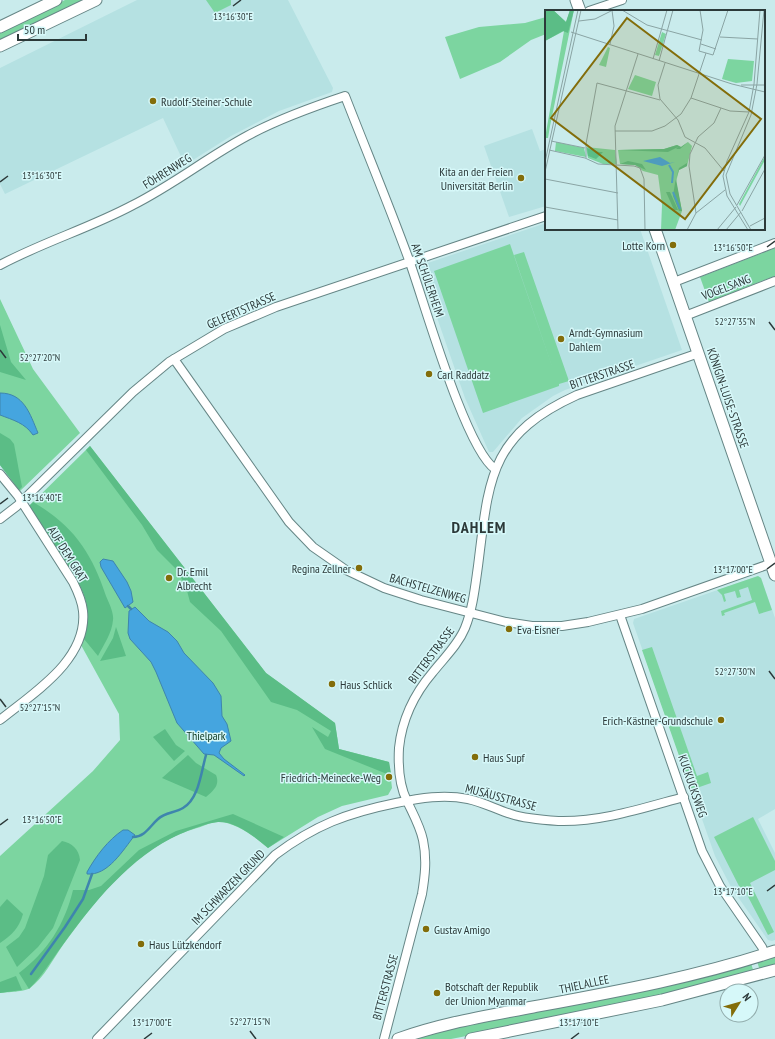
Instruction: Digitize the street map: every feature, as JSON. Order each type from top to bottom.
[{"type":"main road","points":[[0,27],[56,0]]},
{"type":"main road","points":[[0,46],[96,0]]},
{"type":"main road","points":[[576,0],[580,10]]},
{"type":"main road","name":"KÖNIGIN-LUISE-STRASSE","points":[[655,230],[773,563],[775,575]]},
{"type":"main road","name":"THIELALLEE","points":[[398,1039],[469,1018],[499,1014],[652,983],[770,952]]},
{"type":"main road","points":[[471,1039],[662,1000],[717,987],[775,970]]},
{"type":"street","points":[[592,10],[622,0]]},
{"type":"street","name":"AM SCHÜLERHEIM","points":[[345,96],[409,261],[459,406],[482,455],[489,465],[495,469]]},
{"type":"street","name":"FÖHRENWEG","points":[[0,265],[91,226],[133,205],[247,136],[290,116],[345,96]]},
{"type":"street","name":"GELFERTSTRASSE","points":[[0,519],[21,502],[132,392],[174,359],[201,342],[248,317],[409,261],[545,216]]},
{"type":"street","name":"VOGELSANG","points":[[674,282],[775,243]]},
{"type":"street","name":"VOGELSANG","points":[[686,316],[775,281]]},
{"type":"street","name":"BITTERSTRASSE","points":[[384,1039],[422,894],[426,872],[423,839],[417,820],[406,801],[401,786],[399,747],[407,714],[422,686],[456,643],[465,629],[470,613],[486,504],[495,469],[501,455],[522,430],[547,409],[577,395],[698,353]]},
{"type":"street","name":"BACHSTELZENWEG","points":[[174,359],[289,522],[313,547],[346,570],[384,588],[506,622],[532,626],[562,626],[620,615],[773,563]]},
{"type":"street","name":"AUF DEM GRAT","points":[[0,474],[21,502],[73,582],[80,597],[83,612],[83,624],[73,653],[46,683],[0,720]]},
{"type":"street","name":"KUCKUCKSWEG","points":[[620,615],[702,851],[711,869],[762,947],[770,952]]},
{"type":"street","name":"MUSÄUSSTRASSE","points":[[406,801],[431,797],[470,799],[512,814],[530,818],[561,821],[604,818],[684,797]]},
{"type":"street","name":"IM SCHWARZEN GRUND","points":[[97,1039],[275,855],[307,833],[337,818],[360,810],[406,801]]},
{"type":"shaded area","name":"Rudolf-Steiner-Schule","points":[[137,0],[288,0],[333,88],[332,92],[279,111],[231,136],[185,165],[163,118],[5,194],[0,184],[0,68]]},
{"type":"shaded area","name":"Kita an der Freien Universität Berlin","points":[[532,129],[540,151],[545,149],[545,206],[509,217],[484,146]]},
{"type":"shaded area","name":"Arndt-Gymnasium Dahlem","points":[[545,223],[545,230],[640,230],[682,350],[565,390],[553,396],[522,418],[493,452],[489,452],[465,398],[419,266]]},
{"type":"shaded area","name":"Erich-Kästner-Grundschule","points":[[758,576],[761,578],[775,618],[775,809],[758,819],[775,853],[775,940],[772,941],[768,940],[731,887],[715,856],[633,623],[634,619]]},
{"type":"green space","points":[[65,0],[85,0],[0,41],[0,32]]},
{"type":"green space","points":[[206,0],[231,0],[231,5],[215,13]]},
{"type":"green space","points":[[545,17],[545,34],[531,40],[500,62],[460,79],[445,37],[479,27],[525,23]]},
{"type":"green space","points":[[510,244],[555,375],[514,255],[524,252],[569,381],[483,413],[434,271]]},
{"type":"green space","points":[[775,248],[775,276],[709,302],[700,277]]},
{"type":"green space","points":[[0,299],[33,369],[80,433],[20,491],[0,465]]},
{"type":"green space","points":[[0,325],[11,362],[26,380],[0,372]]},
{"type":"green space","points":[[0,433],[10,439],[14,444],[22,487],[19,490],[0,465]]},
{"type":"green space","name":"Thielpark","points":[[90,446],[266,673],[335,723],[339,749],[389,762],[392,788],[388,795],[342,806],[318,817],[268,848],[238,827],[218,822],[176,836],[156,847],[138,860],[105,891],[76,927],[44,974],[35,984],[28,989],[16,992],[0,993],[0,856],[93,771],[120,740],[119,714],[81,645],[86,632],[88,620],[85,598],[81,587],[29,506]]},
{"type":"green space","points":[[90,446],[266,673],[335,723],[339,749],[389,762],[391,773],[387,774],[325,749],[312,727],[328,737],[331,731],[297,710],[271,702],[221,631],[190,602],[186,587],[177,570],[157,550],[142,525],[86,450]]},
{"type":"green space","points":[[33,502],[59,520],[70,531],[87,553],[94,566],[113,614],[109,634],[98,656],[84,639],[88,615],[84,594],[74,575],[29,506]]},
{"type":"green space","points":[[758,576],[761,578],[772,610],[759,614],[755,602],[724,613],[725,615],[722,616],[721,611],[752,600],[748,587],[739,590],[741,597],[737,598],[735,591],[724,594],[726,601],[724,602],[722,595],[717,590]]},
{"type":"green space","points":[[116,627],[126,656],[100,661],[113,638]]},
{"type":"green space","points":[[652,647],[697,776],[708,772],[711,783],[691,790],[642,650]]},
{"type":"green space","points":[[165,729],[176,745],[185,751],[174,761],[153,737]]},
{"type":"green space","points":[[188,755],[196,763],[216,775],[217,785],[206,797],[162,778]]},
{"type":"green space","points":[[233,814],[284,837],[268,848],[245,830],[232,824],[218,822],[180,834],[162,844],[129,868],[100,897],[29,989],[19,973],[38,956],[54,936],[70,902],[73,890],[89,890],[101,886],[139,850],[176,831]]},
{"type":"green space","points":[[753,817],[775,861],[775,870],[750,883],[774,932],[768,935],[743,887],[740,888],[714,837]]},
{"type":"green space","points":[[62,841],[69,843],[77,850],[80,860],[53,928],[38,947],[17,967],[6,947],[19,937],[25,928],[44,876],[48,855]]},
{"type":"green space","points":[[7,899],[23,914],[14,931],[0,943],[0,907]]},
{"type":"green space","points":[[775,955],[775,966],[760,971],[757,961]]},
{"type":"green space","points":[[751,963],[754,973],[565,1017],[451,1039],[410,1039],[432,1032]]},
{"type":"green space","points":[[16,976],[22,990],[0,993],[0,982]]},
{"type":"water","points":[[0,393],[15,397],[25,406],[38,433],[33,435],[30,431],[14,420],[0,415]]},
{"type":"water","points":[[103,559],[113,561],[127,582],[131,591],[133,602],[125,608],[101,567],[100,562]]},
{"type":"water","points":[[135,607],[149,621],[168,632],[177,641],[184,653],[213,683],[221,696],[222,716],[227,724],[231,741],[221,748],[219,753],[224,759],[245,775],[244,776],[214,755],[204,754],[177,723],[151,662],[130,639],[128,633],[129,611]]},
{"type":"water","points":[[123,830],[128,830],[135,835],[114,861],[102,871],[95,874],[87,874],[98,854]]},
{"type":"waterway","points":[[128,606],[131,609]]},
{"type":"waterway","points":[[133,837],[137,837],[147,831],[161,817],[180,810],[188,804],[193,798],[199,784],[206,755]]},
{"type":"waterway","points":[[31,974],[83,899],[92,874]]},
{"type":"place","name":"Rudolf-Steiner-Schule","points":[[153,101]]},
{"type":"place","name":"Kita an der Freien Universität Berlin","points":[[521,178]]},
{"type":"place","name":"Lotte Korn","points":[[673,245]]},
{"type":"place","name":"Arndt-Gymnasium Dahlem","points":[[561,339]]},
{"type":"place","name":"Carl Raddatz","points":[[429,374]]},
{"type":"place","name":"Regina Zellner","points":[[359,568]]},
{"type":"place","name":"Dr. Emil Albrecht","points":[[169,578]]},
{"type":"place","name":"Eva Eisner","points":[[509,629]]},
{"type":"place","name":"Haus Schlick","points":[[332,684]]},
{"type":"place","name":"Erich-Kästner-Grundschule","points":[[721,720]]},
{"type":"place","name":"Haus Supf","points":[[475,757]]},
{"type":"place","name":"Friedrich-Meinecke-Weg","points":[[389,777]]},
{"type":"place","name":"Gustav Amigo","points":[[426,929]]},
{"type":"place","name":"Haus Lützkendorf","points":[[141,944]]},
{"type":"place","name":"Botschaft der Republik der Union Myanmar","points":[[437,993]]},
{"type":"district","name":"DAHLEM","points":[[479,527]]}]
